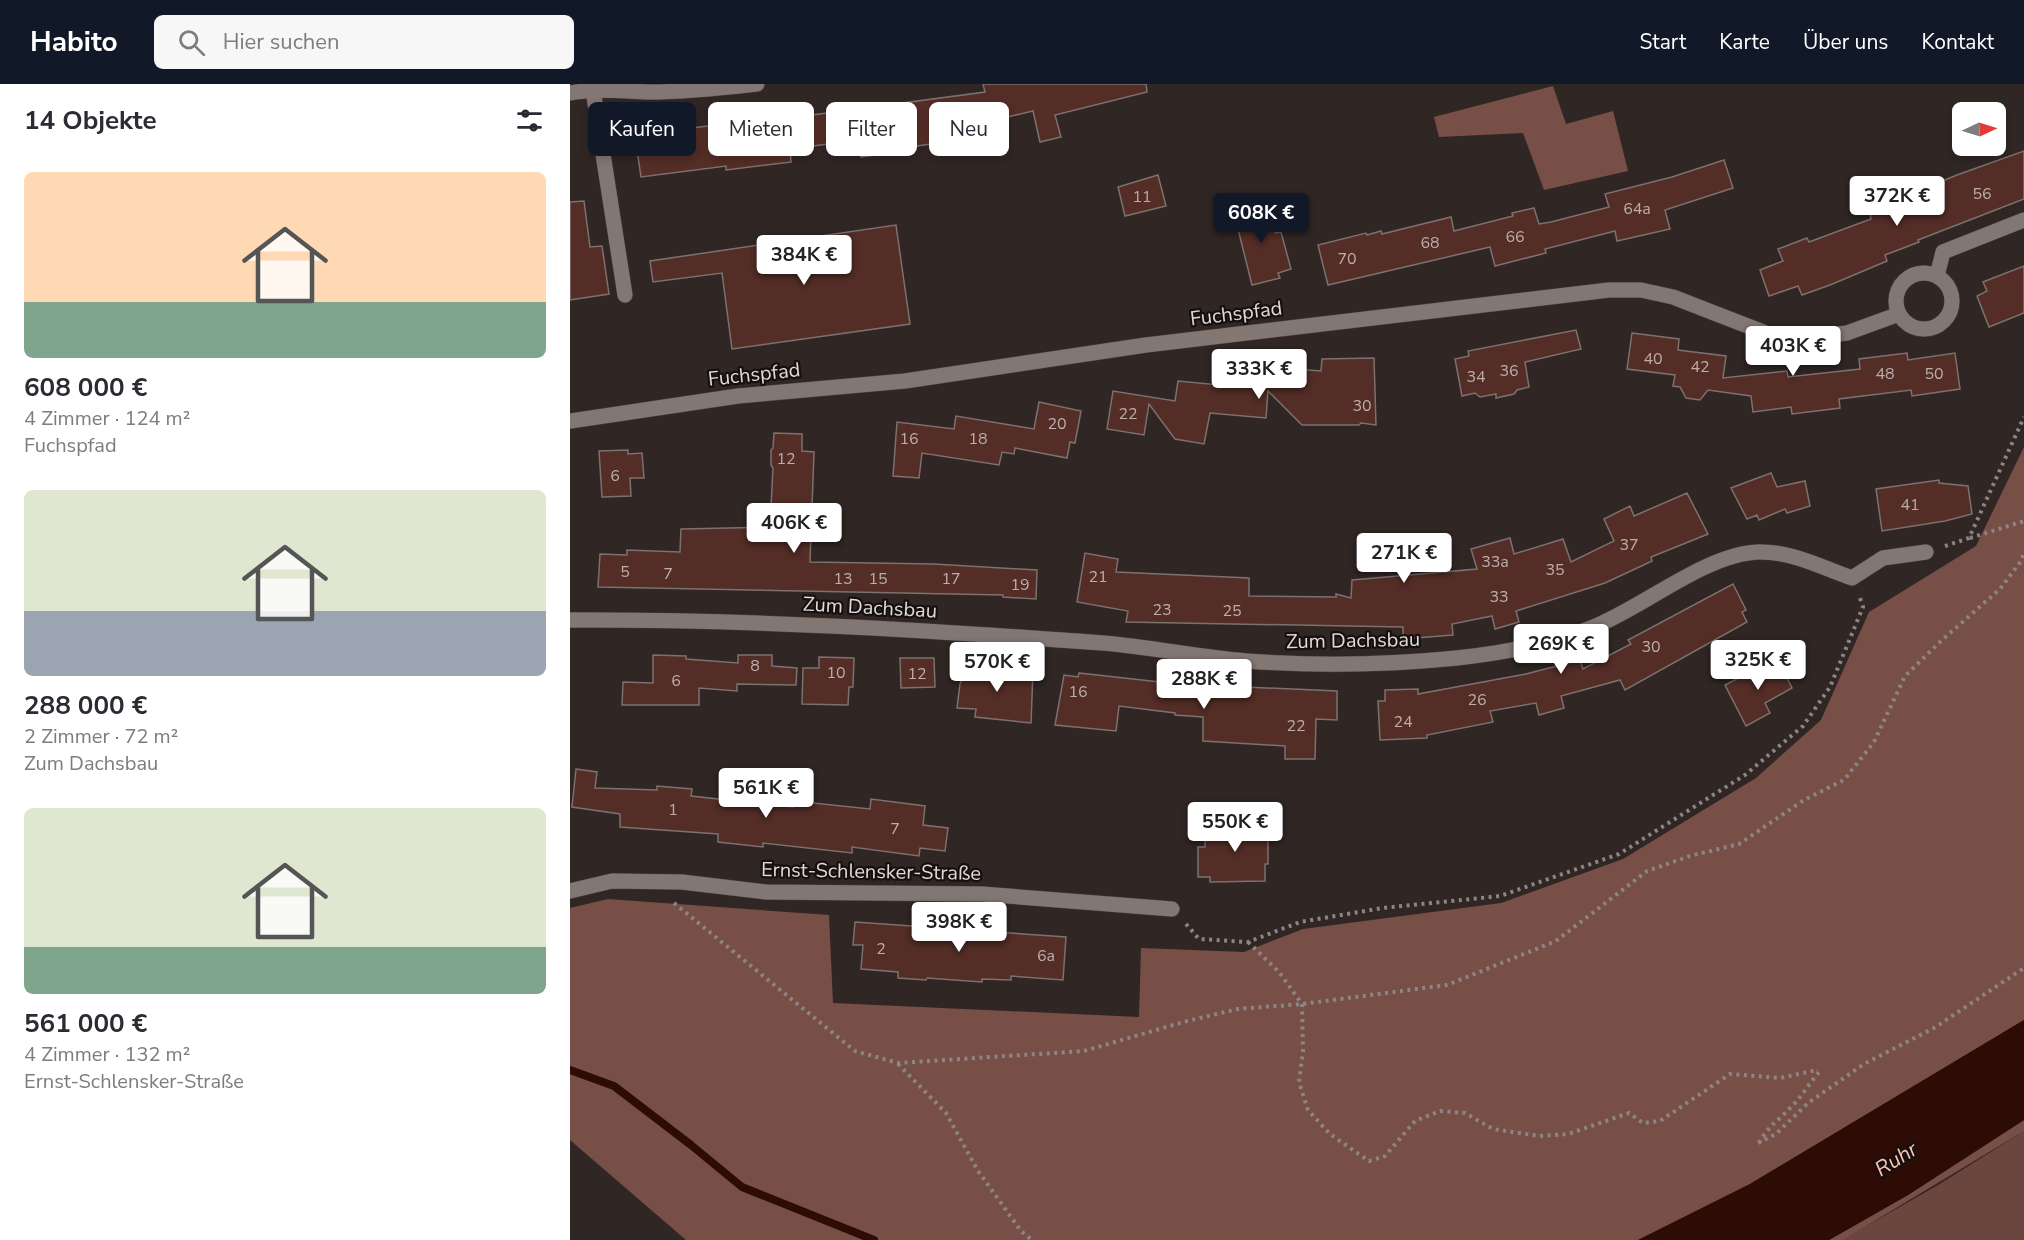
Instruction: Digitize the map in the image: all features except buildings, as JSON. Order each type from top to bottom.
[{"type":"street","points":[[570,93],[589,88],[648,92],[757,84]]},
{"type":"street","points":[[589,88],[625,295]]},
{"type":"street","points":[[1937,276],[1944,252],[2024,220]]},
{"type":"street","points":[[1919,274],[1937,276],[1945,282],[1952,298],[1952,308],[1941,324],[1928,330],[1918,329],[1905,322],[1899,314],[1896,296],[1902,283],[1919,274]]},
{"type":"street","name":"Fuchspfad","points":[[570,421],[738,396],[905,381],[1146,345],[1609,290],[1641,290],[1673,297],[1776,337],[1814,337],[1847,333],[1899,314]]},
{"type":"street","name":"Zum Dachsbau","points":[[570,620],[685,619],[909,629],[1108,644],[1246,661],[1388,664],[1531,647],[1593,628],[1722,560],[1755,552],[1784,553],[1852,578]]},
{"type":"street","points":[[1852,578],[1883,558],[1926,552]]},
{"type":"street","name":"Ernst-Schlensker-Straße","points":[[570,891],[612,881],[682,882],[766,892],[982,894],[1172,909]]},
{"type":"path","points":[[1969,538],[2024,417]]},
{"type":"path","points":[[1926,552],[2024,521]]},
{"type":"path","points":[[648,881],[770,984],[855,1051],[897,1063],[1084,1051],[1187,1021],[1238,1009],[1302,1004],[1447,985],[1556,940],[1647,871],[1690,856],[1739,844],[1804,800],[1844,780],[1874,742],[1905,676],[2000,589],[2021,561],[2024,553]]},
{"type":"path","points":[[1172,909],[1199,939],[1248,942],[1300,922],[1383,908],[1500,896],[1619,854],[1744,775],[1803,726],[1830,687],[1863,607],[1852,578]]},
{"type":"path","points":[[1248,942],[1279,972],[1302,1004],[1303,1051],[1299,1082],[1308,1110],[1330,1134],[1369,1161],[1385,1156],[1415,1121],[1440,1111],[1465,1113],[1493,1129],[1539,1136],[1568,1134],[1629,1113],[1643,1123],[1660,1122],[1730,1074],[1780,1078],[1820,1071],[1791,1108],[1769,1126],[1758,1143],[1776,1134],[1808,1103],[1864,1064],[1934,1028],[2024,969]]},
{"type":"path","points":[[897,1063],[946,1113],[978,1171],[1021,1230],[1032,1240]]},
{"type":"shaded area","points":[[1553,86],[1566,124],[1613,111],[1628,171],[1544,190],[1523,133],[1439,137],[1434,117]]},
{"type":"shaded area","points":[[2024,447],[2024,1020],[1750,1184],[1638,1240],[686,1240],[570,1140],[570,908],[608,899],[829,915],[833,1003],[1139,1017],[1141,948],[1244,952],[1303,929],[1501,903],[1623,859],[1756,778],[1821,720],[1869,612],[1976,546]]},
{"type":"shaded area","points":[[2024,1120],[2024,1131],[1843,1240],[1829,1240],[1908,1195]]},
{"type":"shaded area","points":[[2024,1131],[2024,1240],[1842,1240],[1938,1185]]},
{"type":"water","name":"Ruhr","points":[[2024,1020],[2024,1120],[1908,1195],[1829,1240],[1638,1240],[1750,1184]]},
{"type":"waterway","points":[[570,1070],[614,1086],[742,1187],[874,1240]]}]
